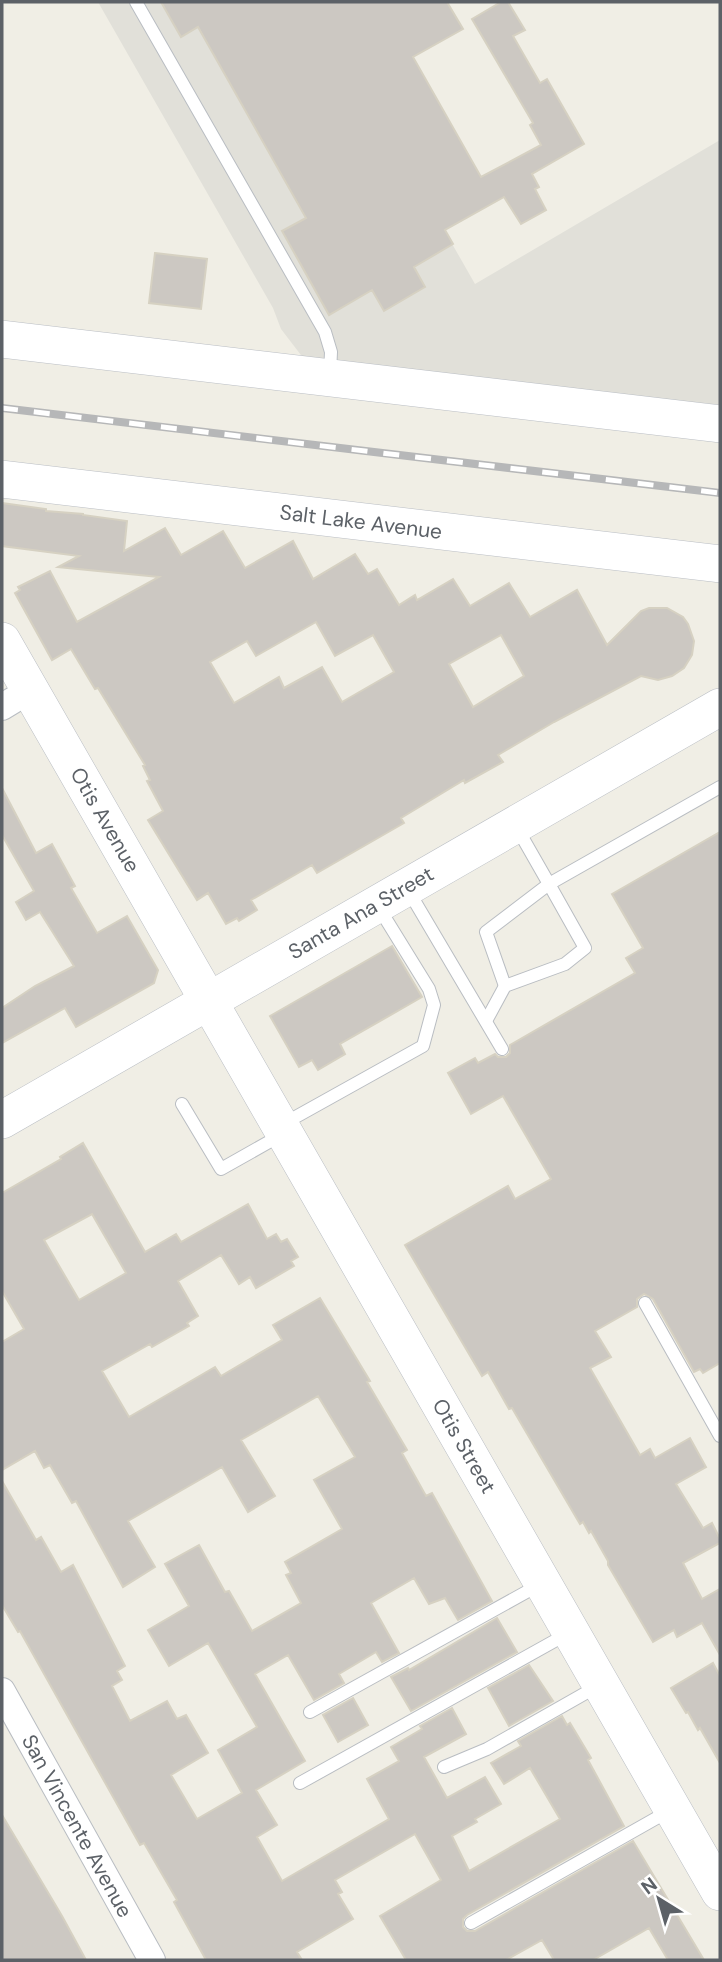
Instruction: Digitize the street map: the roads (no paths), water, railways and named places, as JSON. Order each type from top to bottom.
[{"type":"street","points":[[2,339],[720,424]]},
{"type":"street","name":"Salt Lake Avenue","points":[[2,479],[720,564]]},
{"type":"street","name":"Otis Avenue","points":[[2,641],[16,698],[207,1000]]},
{"type":"street","name":"Santa Ana Street","points":[[2,1120],[720,707]]},
{"type":"street","name":"Otis Street","points":[[207,1000],[720,1892]]},
{"type":"street","name":"San Vincente Avenue","points":[[2,1691],[152,1960]]},
{"type":"lane","points":[[136,2],[326,332],[331,352],[330,378]]},
{"type":"lane","points":[[505,986],[486,932],[549,884],[720,787]]},
{"type":"lane","points":[[486,1021],[505,986],[565,964],[585,948],[515,824]]},
{"type":"lane","points":[[391,895],[486,1021],[502,1049]]},
{"type":"lane","points":[[181,1104],[221,1169],[423,1045],[434,1006],[391,895]]},
{"type":"lane","points":[[645,1303],[720,1436]]},
{"type":"lane","points":[[310,1712],[543,1583]]},
{"type":"lane","points":[[300,1783],[570,1632]]},
{"type":"lane","points":[[444,1767],[487,1749],[601,1684]]},
{"type":"lane","points":[[471,1923],[672,1809]]},
{"type":"railway","points":[[2,408],[720,493]]}]
